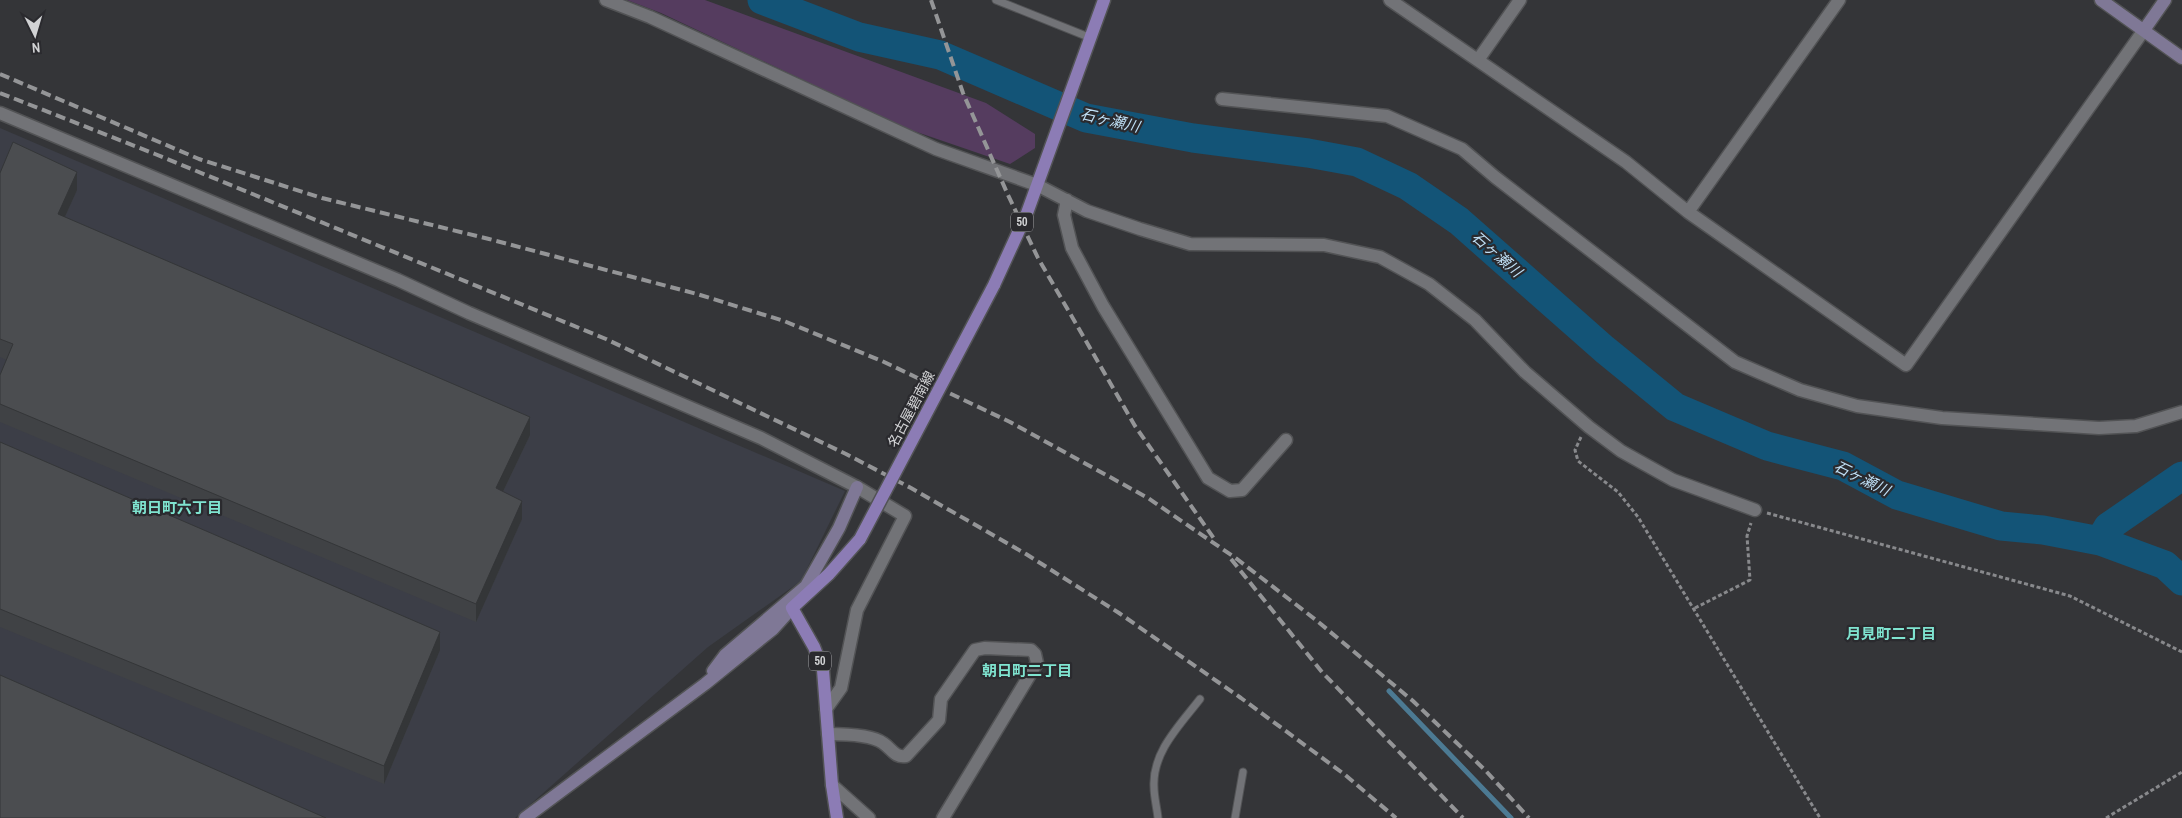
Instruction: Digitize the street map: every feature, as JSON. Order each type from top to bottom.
[{"type":"main road","name":"名古屋碧南線","points":[[792,608],[829,574],[860,539],[994,284],[1037,185],[1092,38],[1104,0]]},
{"type":"main road","name":"50","points":[[792,608],[814,647],[823,670],[832,785],[837,818]]},
{"type":"street","points":[[606,0],[650,17],[936,149],[1037,185],[1087,211],[1190,244],[1324,245],[1380,258],[1429,284],[1475,320],[1525,372],[1589,427],[1621,450],[1673,480],[1755,510]]},
{"type":"street","points":[[1390,0],[1626,162],[1688,212],[1906,365],[2164,0]]},
{"type":"street","points":[[1478,60],[1520,0]]},
{"type":"street","points":[[1688,212],[1839,0]]},
{"type":"street","points":[[2102,0],[2182,58]]},
{"type":"street","points":[[1222,99],[1387,116],[1462,148],[1495,177],[1735,362],[1800,390],[1857,406],[1942,418],[2099,428],[2136,426],[2182,412]]},
{"type":"street","points":[[0,113],[398,280],[478,317],[761,438],[857,487],[905,516],[857,610],[840,688],[826,709]]},
{"type":"street","points":[[1067,200],[1064,215],[1072,248],[1103,306],[1208,478],[1230,491],[1242,490],[1286,440]]},
{"type":"street","points":[[705,684],[725,655],[806,586],[839,528],[857,487]]},
{"type":"street","points":[[524,818],[705,684],[774,629],[792,608]]},
{"type":"street","points":[[828,734],[851,735],[882,742],[895,754],[901,757],[906,756],[939,720],[942,699],[975,650],[985,648],[1031,650],[1035,654],[1037,663],[943,818]]},
{"type":"street","points":[[832,785],[869,818]]},
{"type":"lane","points":[[996,0],[1092,38]]},
{"type":"lane","points":[[1158,818],[1153,786],[1157,762],[1168,740],[1200,700]]},
{"type":"lane","points":[[1235,818],[1243,772]]},
{"type":"path","points":[[1589,427],[1581,436],[1576,450],[1578,461],[1618,492],[1638,517],[1695,608],[1820,818]]},
{"type":"path","points":[[1695,608],[1750,580],[1747,536],[1755,510],[2070,596],[2182,652]]},
{"type":"path","points":[[2106,818],[2182,772]]},
{"type":"shaded area","points":[[627,0],[705,0],[986,103],[1035,134],[1035,148],[1010,164],[905,128],[661,13]]},
{"type":"shaded area","points":[[0,128],[845,491],[801,581],[708,647],[515,818],[0,818]]},
{"type":"building","points":[[13,142],[77,172],[58,214],[530,417],[496,488],[522,501],[476,604],[0,404],[0,375],[13,344],[0,339],[0,173]]},
{"type":"building","points":[[0,442],[440,632],[384,766],[0,609]]},
{"type":"building","points":[[0,675],[326,818],[0,818]]},
{"type":"waterway","name":"石ヶ瀬川","points":[[762,0],[859,37],[940,55],[1086,118],[1193,138],[1308,153],[1357,162],[1408,186],[1459,221],[1604,349],[1675,407],[1767,446],[1843,466],[1897,495],[2001,526],[2043,530],[2100,541],[2165,565],[2182,581]]},
{"type":"waterway","name":"石ヶ瀬川","points":[[2100,541],[2108,527],[2182,476]]},
{"type":"waterway","points":[[1389,691],[1511,818]]},
{"type":"railway","points":[[931,0],[963,93],[1038,258],[1135,426],[1215,540]]},
{"type":"railway","points":[[0,74],[199,159],[322,198],[489,239],[697,294],[784,321],[882,361],[1010,422],[1148,498],[1237,559],[1316,620],[1413,701],[1485,770],[1529,818]]},
{"type":"railway","points":[[0,93],[155,154],[606,339],[846,454],[911,488],[1026,554],[1119,613],[1241,698],[1344,774],[1396,818]]},
{"type":"railway","points":[[1231,559],[1322,672],[1463,818]]},
{"type":"district","name":"朝日町六丁目","points":[[177,507]]},
{"type":"district","name":"月見町二丁目","points":[[1891,633]]},
{"type":"district","name":"朝日町二丁目","points":[[1027,670]]}]
